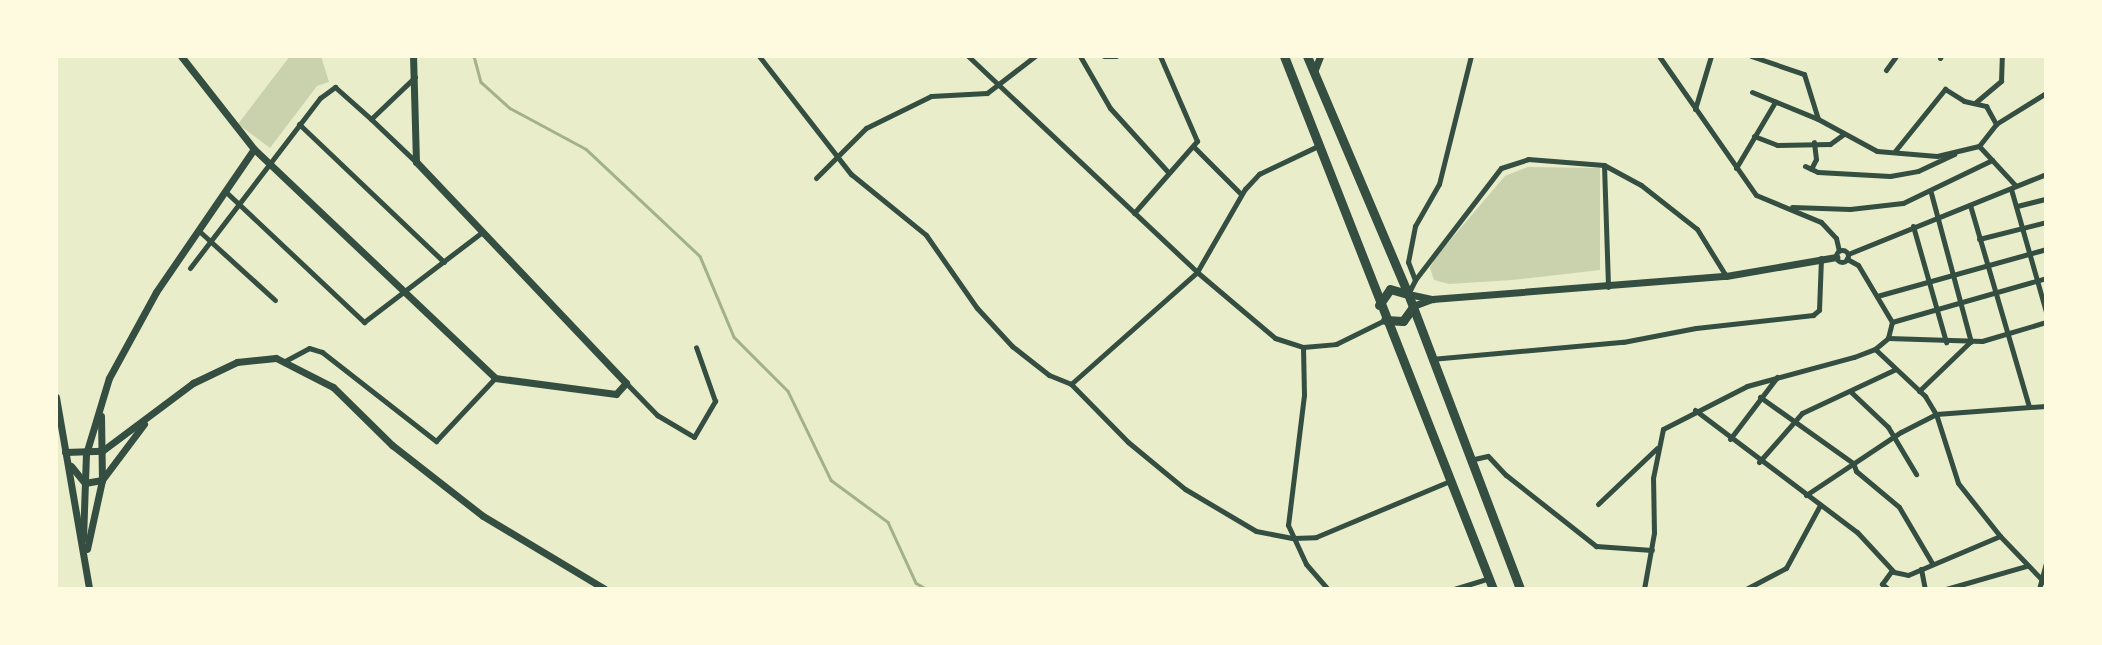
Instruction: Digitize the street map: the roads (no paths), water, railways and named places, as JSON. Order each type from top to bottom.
[{"type":"highway","points":[[1284,56],[1379,306],[1493,589]]},
{"type":"highway","points":[[1307,56],[1413,306],[1520,589]]},
{"type":"highway","points":[[1379,306],[1390,289],[1408,294]]},
{"type":"highway","points":[[1385,320],[1403,321],[1413,306]]},
{"type":"street","points":[[181,56],[254,149],[495,378],[616,394],[626,383]]},
{"type":"street","points":[[413,56],[415,162]]},
{"type":"street","points":[[759,56],[837,159],[893,213],[926,235],[977,308],[1012,346],[1049,375],[1071,384],[1128,442],[1185,489],[1256,531],[1293,538],[1316,537],[1450,481]]},
{"type":"street","points":[[968,56],[1197,272],[1275,338],[1303,347],[1336,344],[1385,320]]},
{"type":"street","points":[[816,178],[866,128],[931,96],[968,97],[998,87],[1035,56]]},
{"type":"street","points":[[1080,56],[1110,108],[1168,172]]},
{"type":"street","points":[[1104,56],[1116,56]]},
{"type":"street","points":[[1134,213],[1168,172],[1194,147],[1196,134],[1160,56]]},
{"type":"street","points":[[1314,72],[1320,56]]},
{"type":"street","points":[[1415,280],[1408,262],[1415,226],[1439,184],[1471,56]]},
{"type":"street","points":[[1659,56],[1756,195],[1790,207],[1831,230],[1841,262],[1913,226],[2046,174]]},
{"type":"street","points":[[1695,109],[1711,56]]},
{"type":"street","points":[[1751,56],[1804,75],[1818,119]]},
{"type":"street","points":[[1886,70],[1896,56]]},
{"type":"street","points":[[1976,102],[2001,81],[2002,56]]},
{"type":"street","points":[[372,120],[415,77]]},
{"type":"street","points":[[190,268],[268,161],[335,86],[415,162],[657,415],[694,437],[715,401],[696,347]]},
{"type":"street","points":[[1895,152],[1945,89],[1964,101],[1986,106],[1996,124]]},
{"type":"street","points":[[1752,92],[1818,119],[1877,151],[1937,156],[1979,146],[1996,124],[2046,93]]},
{"type":"street","points":[[1736,168],[1775,102]]},
{"type":"street","points":[[299,124],[444,262]]},
{"type":"street","points":[[1754,136],[1777,145],[1814,142],[1830,144],[1844,134]]},
{"type":"street","points":[[1814,142],[1816,159],[1808,167],[1890,176],[1918,171],[1961,150]]},
{"type":"street","points":[[1071,384],[1197,272],[1241,194],[1259,174],[1318,146]]},
{"type":"street","points":[[1979,146],[2014,187],[2046,313]]},
{"type":"street","points":[[1194,147],[1241,194]]},
{"type":"street","points":[[89,589],[83,538],[86,454],[102,402],[142,315],[254,149]]},
{"type":"street","points":[[1644,589],[1652,550],[1657,448],[1663,429],[1695,410],[1777,377],[1875,349],[1888,338],[1892,322],[1858,265],[1837,254],[1726,276],[1608,288],[1432,299],[1408,294],[1415,280],[1501,168],[1528,159],[1604,164],[1642,185],[1696,229],[1726,276]]},
{"type":"street","points":[[1790,207],[1886,206],[1931,193],[1992,160]]},
{"type":"street","points":[[1604,164],[1608,288]]},
{"type":"street","points":[[226,192],[364,322],[481,233]]},
{"type":"street","points":[[1931,193],[1971,342]]},
{"type":"street","points":[[2017,206],[2046,199]]},
{"type":"street","points":[[1970,205],[2029,407]]},
{"type":"street","points":[[1979,239],[2046,222]]},
{"type":"street","points":[[1913,226],[1946,342]]},
{"type":"street","points":[[198,230],[275,300]]},
{"type":"street","points":[[1877,296],[2046,249]]},
{"type":"street","points":[[1431,359],[1623,342],[1696,328],[1813,315],[1819,310],[1821,258]]},
{"type":"street","points":[[1892,322],[2046,278]]},
{"type":"street","points":[[1413,306],[1432,299]]},
{"type":"street","points":[[1888,338],[1971,342],[2046,323]]},
{"type":"street","points":[[1919,391],[1971,342]]},
{"type":"street","points":[[1303,347],[1304,395],[1288,525],[1306,564],[1328,589]]},
{"type":"street","points":[[65,452],[102,452],[194,383],[237,362],[285,361],[309,348],[322,352],[436,441],[495,378]]},
{"type":"street","points":[[1875,349],[1919,391],[1936,414],[1958,482],[2000,536],[2026,566],[2042,576],[2046,584]]},
{"type":"street","points":[[285,361],[333,387],[392,445],[483,516],[605,589]]},
{"type":"street","points":[[1759,462],[1794,421],[1894,370]]},
{"type":"street","points":[[1730,439],[1777,377]]},
{"type":"street","points":[[1851,392],[1893,437],[1916,474]]},
{"type":"street","points":[[56,397],[83,538]]},
{"type":"street","points":[[1760,397],[1853,463],[1856,471],[1899,507],[1932,563]]},
{"type":"street","points":[[85,564],[90,519],[102,480],[102,402]]},
{"type":"street","points":[[1806,495],[1893,437],[1936,414],[2046,406]]},
{"type":"street","points":[[1695,410],[1759,462],[1857,532],[1892,570],[1908,575],[2000,536]]},
{"type":"street","points":[[85,483],[102,480],[150,416]]},
{"type":"street","points":[[1598,504],[1657,448]]},
{"type":"street","points":[[65,452],[85,483]]},
{"type":"street","points":[[1470,460],[1488,456],[1506,475],[1597,546],[1652,550]]},
{"type":"street","points":[[1746,589],[1786,568],[1820,505]]},
{"type":"street","points":[[2039,589],[2046,563]]},
{"type":"street","points":[[1946,589],[2026,566]]},
{"type":"street","points":[[1921,569],[1925,589]]},
{"type":"street","points":[[1888,589],[1882,584],[1892,570]]},
{"type":"street","points":[[1454,589],[1489,578]]},
{"type":"waterway","points":[[474,56],[481,82],[510,108],[586,149],[700,256],[734,337],[788,391],[831,480],[888,522],[916,583],[927,589]]}]
